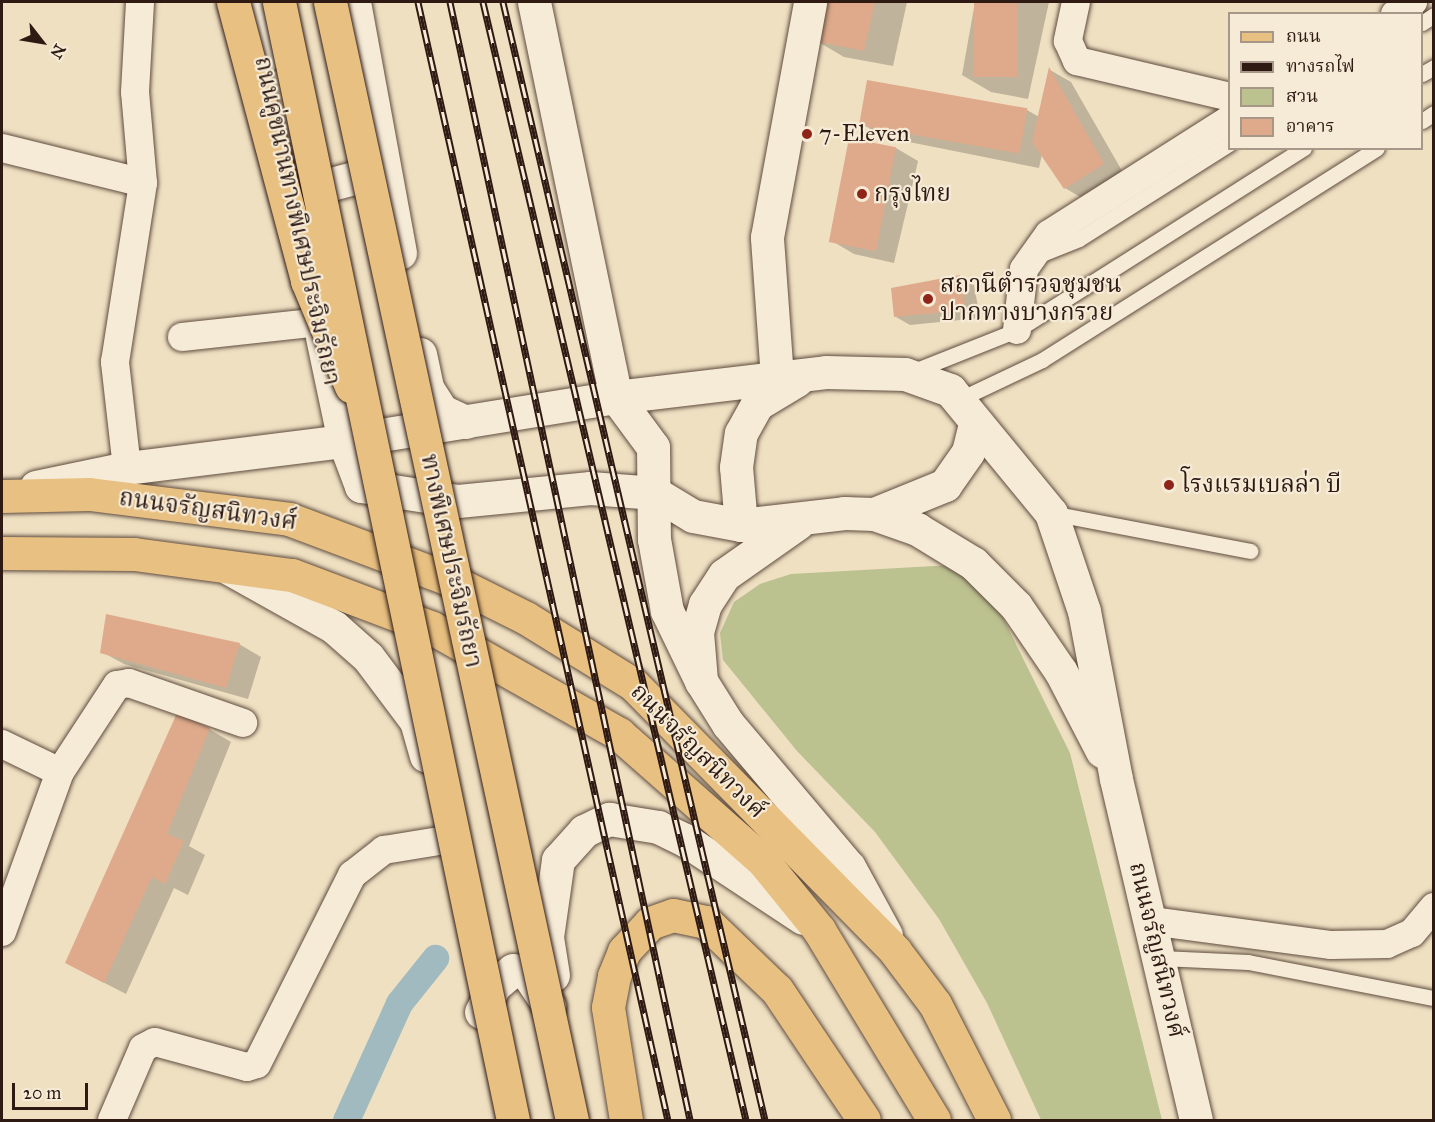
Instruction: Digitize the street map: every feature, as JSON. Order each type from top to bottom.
[{"type":"main road","points":[[233,2],[306,281],[344,375],[368,408]]},
{"type":"main road","name":"ถนนคู่ขนานทางพิเศษประจิมรัถยา","points":[[251,2],[289,195],[344,441]]},
{"type":"main road","name":"ทางพิเศษประจิมรัถยา","points":[[279,2],[368,408],[513,1120]]},
{"type":"main road","name":"ทางพิเศษประจิมรัถยา","points":[[330,2],[572,1120]]},
{"type":"main road","points":[[354,2],[425,380],[442,411],[466,422]]},
{"type":"main road","points":[[534,2],[616,397],[653,447],[654,539],[667,611],[701,681],[728,724],[849,867],[895,951]]},
{"type":"main road","points":[[741,525],[736,467],[741,433],[758,404],[790,377],[767,237],[810,2]]},
{"type":"main road","points":[[289,195],[384,170]]},
{"type":"main road","name":"ถนนจรัญสนิทวงศ์","points":[[2,495],[127,468],[344,441],[616,397],[864,370],[905,374],[928,380],[968,412],[1050,513],[1084,611],[1116,779],[1161,958],[1196,1120]]},
{"type":"main road","points":[[292,448],[319,424],[333,390]]},
{"type":"main road","points":[[874,514],[945,485],[968,452],[968,412]]},
{"type":"main road","name":"ถนนจรัญสนิทวงศ์","points":[[344,441],[361,486],[404,497],[498,500],[590,488],[655,493],[693,516],[741,525],[810,516],[874,514],[950,546],[997,585],[1061,672],[1116,779]]},
{"type":"main road","name":"ถนนจรัญสนิทวงศ์","points":[[2,495],[89,494],[289,519],[369,545],[526,618],[633,684],[726,773],[895,951],[935,1004],[994,1120]]},
{"type":"main road","points":[[701,681],[697,632],[718,585],[761,545],[810,516]]},
{"type":"main road","name":"ถนนจรัญสนิทวงศ์","points":[[2,553],[134,554],[292,575],[432,628],[619,734],[763,861],[819,930],[934,1120]]},
{"type":"main road","name":"ถนนจรัญสนิทวงศ์","points":[[223,565],[334,627],[395,689],[416,721],[445,840],[503,1120]]},
{"type":"main road","name":"ถนนจรัญสนิทวงศ์","points":[[581,1120],[562,1032],[547,937],[558,860],[584,831],[609,819],[649,824],[685,840],[819,930]]},
{"type":"main road","points":[[626,1120],[608,1007],[614,976],[624,951],[650,923],[673,915],[706,922],[777,990],[864,1120]]},
{"type":"main road","points":[[481,1012],[495,985],[513,970],[527,973],[562,1032]]},
{"type":"street","points":[[127,468],[115,362],[143,183],[135,92],[140,2]]},
{"type":"street","points":[[1076,2],[1068,41],[1077,61],[1228,97]]},
{"type":"street","points":[[1398,12],[1413,2]]},
{"type":"street","points":[[1017,330],[1019,293],[1031,258],[1049,234],[1228,120]]},
{"type":"street","points":[[2,148],[143,183]]},
{"type":"street","points":[[182,337],[319,322]]},
{"type":"street","points":[[2,932],[60,772],[117,685],[129,683],[243,723]]},
{"type":"street","points":[[2,744],[60,772]]},
{"type":"street","points":[[112,1120],[143,1048],[155,1042],[247,1067],[257,1064],[352,875],[384,849],[445,840]]},
{"type":"street","points":[[1151,921],[1331,945],[1387,944],[1412,933],[1434,908]]},
{"type":"lane","points":[[1031,258],[1079,239],[1228,144]]},
{"type":"lane","name":"ถนนจรัญสนิทวงศ์","points":[[905,374],[1017,330],[1301,150]]},
{"type":"lane","points":[[968,412],[1042,360],[1374,150]]},
{"type":"lane","points":[[1050,513],[1250,551]]},
{"type":"lane","points":[[1161,958],[1248,962],[1434,998]]},
{"type":"green space","points":[[952,565],[985,593],[1003,618],[1070,753],[1162,1120],[1041,1120],[987,1003],[939,919],[875,832],[797,751],[723,660],[720,633],[734,602],[760,584],[791,574]]},
{"type":"building","points":[[821,2],[875,2],[864,51],[813,41]]},
{"type":"building","points":[[974,2],[1017,2],[1017,77],[974,77]]},
{"type":"building","points":[[1049,67],[1104,164],[1064,189],[1032,142]]},
{"type":"building","points":[[867,80],[1028,108],[1020,154],[859,125]]},
{"type":"building","name":"กรุงไทย","points":[[849,138],[896,147],[876,251],[829,242]]},
{"type":"building","name":"สถานีตำรวจชุมชน ปากทางบางกรวย","points":[[960,275],[966,310],[894,317],[891,288]]},
{"type":"building","points":[[106,614],[240,643],[226,688],[100,653]]},
{"type":"building","points":[[177,713],[210,728],[167,834],[184,841],[165,884],[152,877],[104,983],[65,963]]},
{"type":"waterway","points":[[346,1120],[399,1003],[435,958]]},
{"type":"railway","points":[[418,2],[668,1120]]},
{"type":"railway","points":[[450,2],[690,1120]]},
{"type":"railway","points":[[483,2],[746,1120]]},
{"type":"railway","points":[[503,2],[765,1120]]},
{"type":"place","name":"7-Eleven","points":[[807,134]]},
{"type":"place","name":"กรุงไทย","points":[[862,194]]},
{"type":"place","name":"สถานีตำรวจชุมชน ปากทางบางกรวย","points":[[928,299]]},
{"type":"place","name":"โรงแรมเบลล่า บี","points":[[1169,485]]}]
